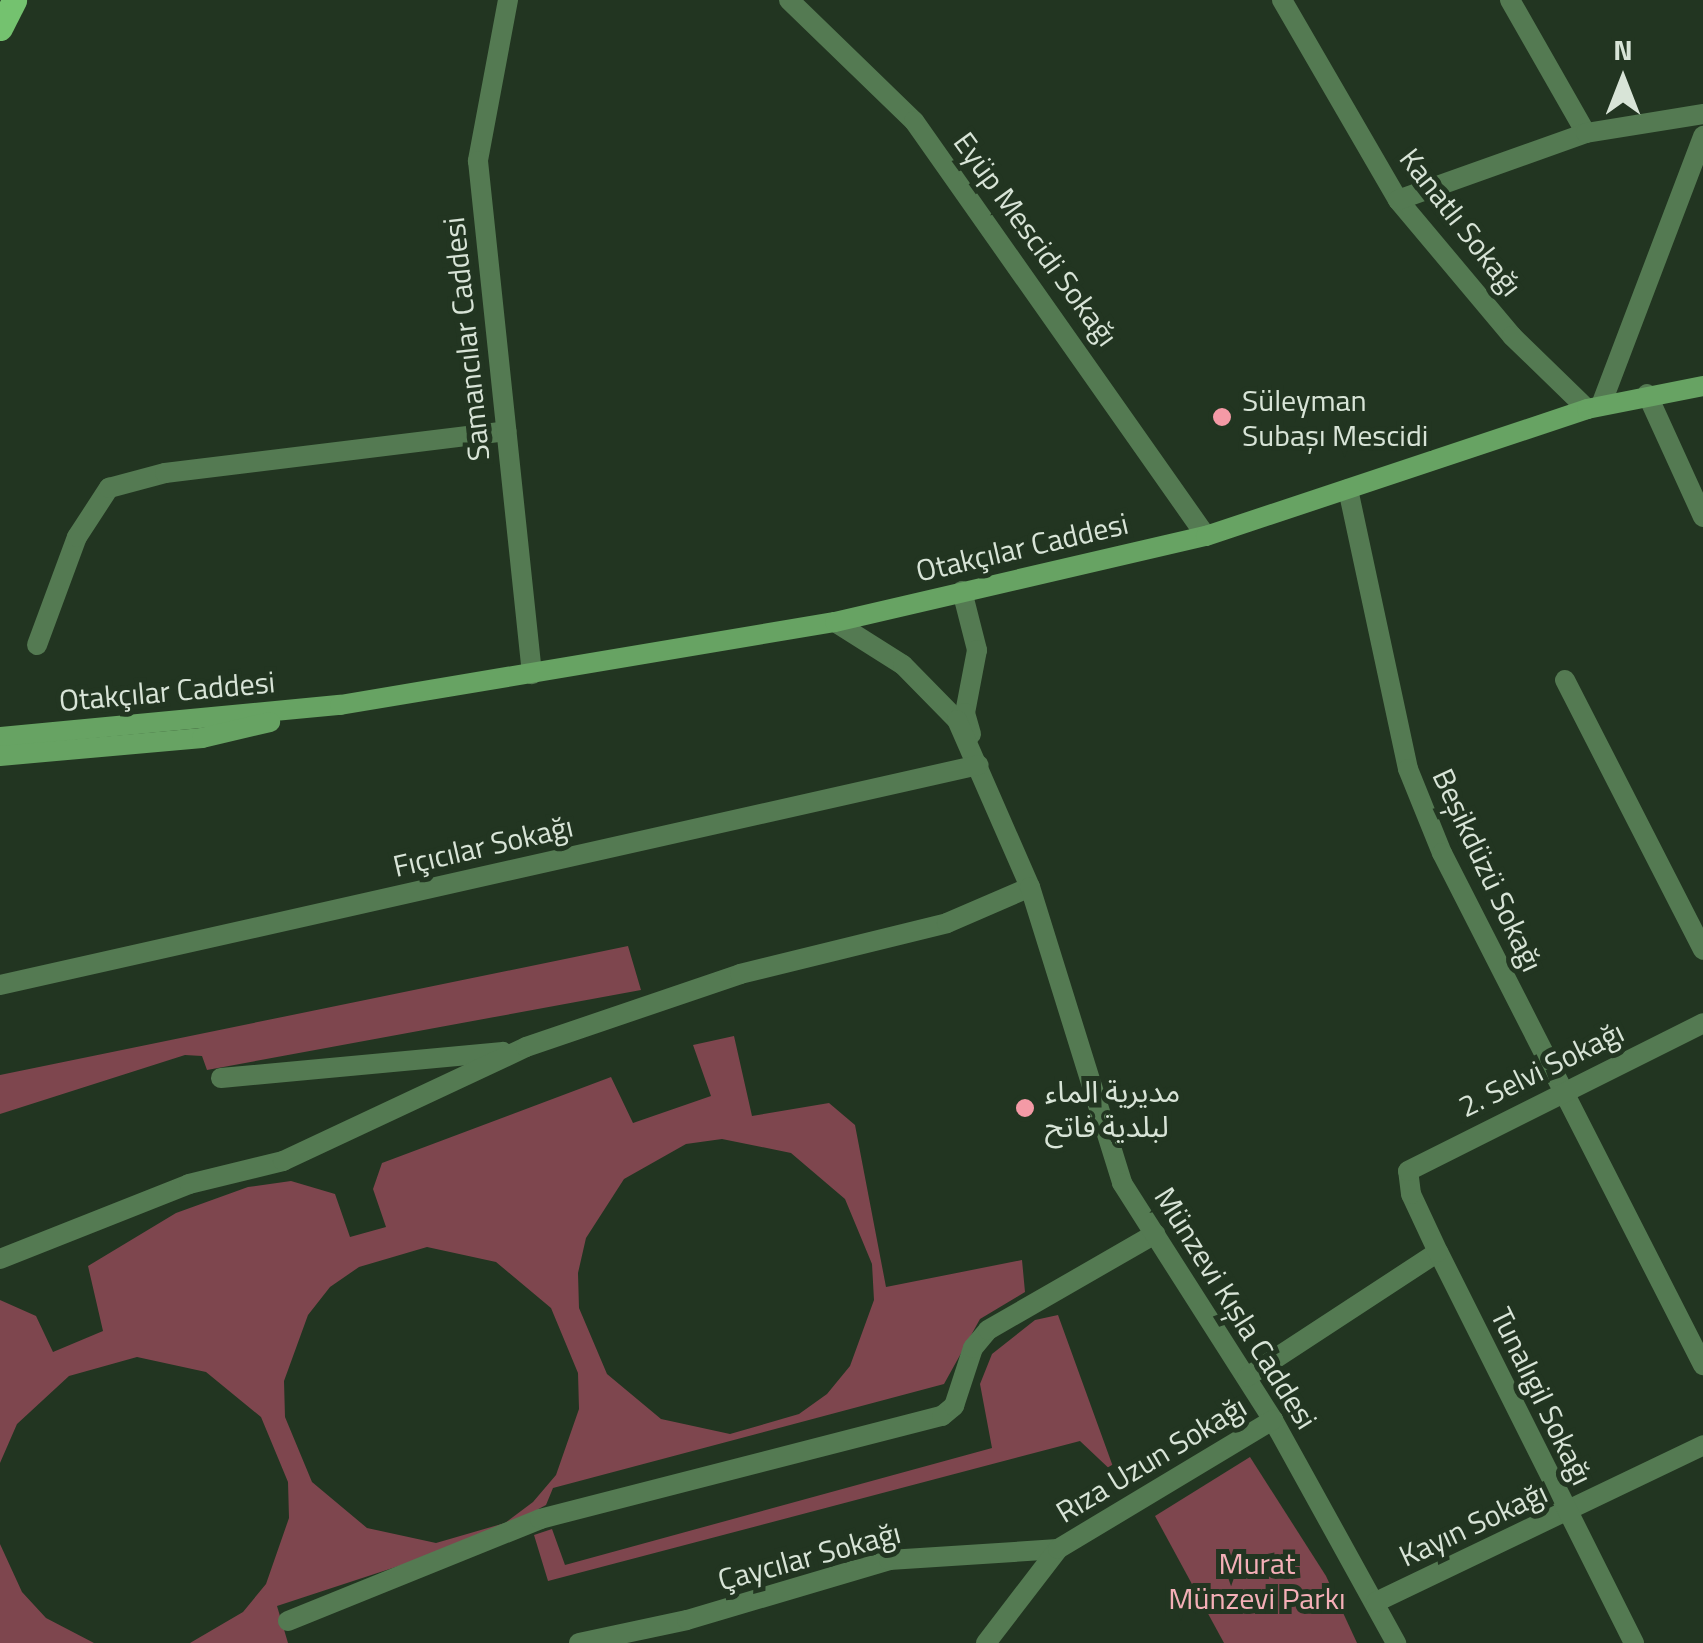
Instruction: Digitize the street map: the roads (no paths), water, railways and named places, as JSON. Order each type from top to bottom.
[{"type":"main road","points":[[0,28],[14,0]]},
{"type":"main road","name":"Otakçılar Caddesi","points":[[0,737],[340,705],[835,622],[1206,536],[1594,407],[1703,386]]},
{"type":"main road","name":"Otakçılar Caddesi","points":[[0,756],[202,738],[340,705]]},
{"type":"street","name":"Samancılar Caddesi","points":[[508,0],[478,161],[532,674]]},
{"type":"street","name":"Eyüp Mescidi Sokağı","points":[[789,0],[914,121],[1206,536]]},
{"type":"street","name":"Kanatlı Sokağı","points":[[1282,0],[1398,200],[1512,336],[1594,407]]},
{"type":"street","points":[[1510,0],[1586,133]]},
{"type":"street","points":[[1398,200],[1586,133],[1703,114]]},
{"type":"street","points":[[1594,407],[1703,136]]},
{"type":"street","points":[[1648,394],[1703,516]]},
{"type":"street","points":[[37,644],[78,537],[110,488],[165,473],[506,431]]},
{"type":"street","name":"Beşikdüzü Sokağı","points":[[1348,489],[1408,768],[1442,853],[1703,1365]]},
{"type":"street","points":[[962,591],[977,650],[965,713],[979,765]]},
{"type":"street","points":[[835,622],[903,665],[956,720],[979,765]]},
{"type":"street","points":[[1566,680],[1703,950]]},
{"type":"street","name":"Münzevi Kışla Caddesi","points":[[979,765],[1030,887],[1122,1183],[1273,1420],[1396,1643]]},
{"type":"street","name":"Fıçıcılar Sokağı","points":[[0,985],[979,765]]},
{"type":"street","points":[[0,1258],[189,1184],[283,1161],[519,1051],[740,974],[947,923],[1030,887]]},
{"type":"street","name":"2. Selvi Sokağı","points":[[1408,1171],[1560,1091],[1703,1023]]},
{"type":"street","points":[[221,1078],[519,1051]]},
{"type":"street","name":"Tunalıgil Sokağı","points":[[1408,1171],[1411,1194],[1438,1252],[1566,1515],[1634,1643]]},
{"type":"street","points":[[288,1622],[540,1519],[942,1416],[954,1406],[974,1348],[988,1330],[1155,1234]]},
{"type":"street","points":[[1247,1377],[1438,1252]]},
{"type":"street","name":"Rıza Uzun Sokağı","points":[[986,1643],[1058,1549],[1273,1420]]},
{"type":"street","name":"Kayın Sokağı","points":[[1376,1602],[1566,1515],[1703,1445]]},
{"type":"street","name":"Çaycılar Sokağı","points":[[579,1643],[687,1620],[889,1560],[1058,1549]]},
{"type":"place","name":"Süleyman Subaşı Mescidi","points":[[1222,417]]},
{"type":"place","name":"مديرية الماء لبلدية فاتح","points":[[1025,1108]]},
{"type":"park label","name":"Murat Münzevi Parkı","points":[[1257,1580]]}]
